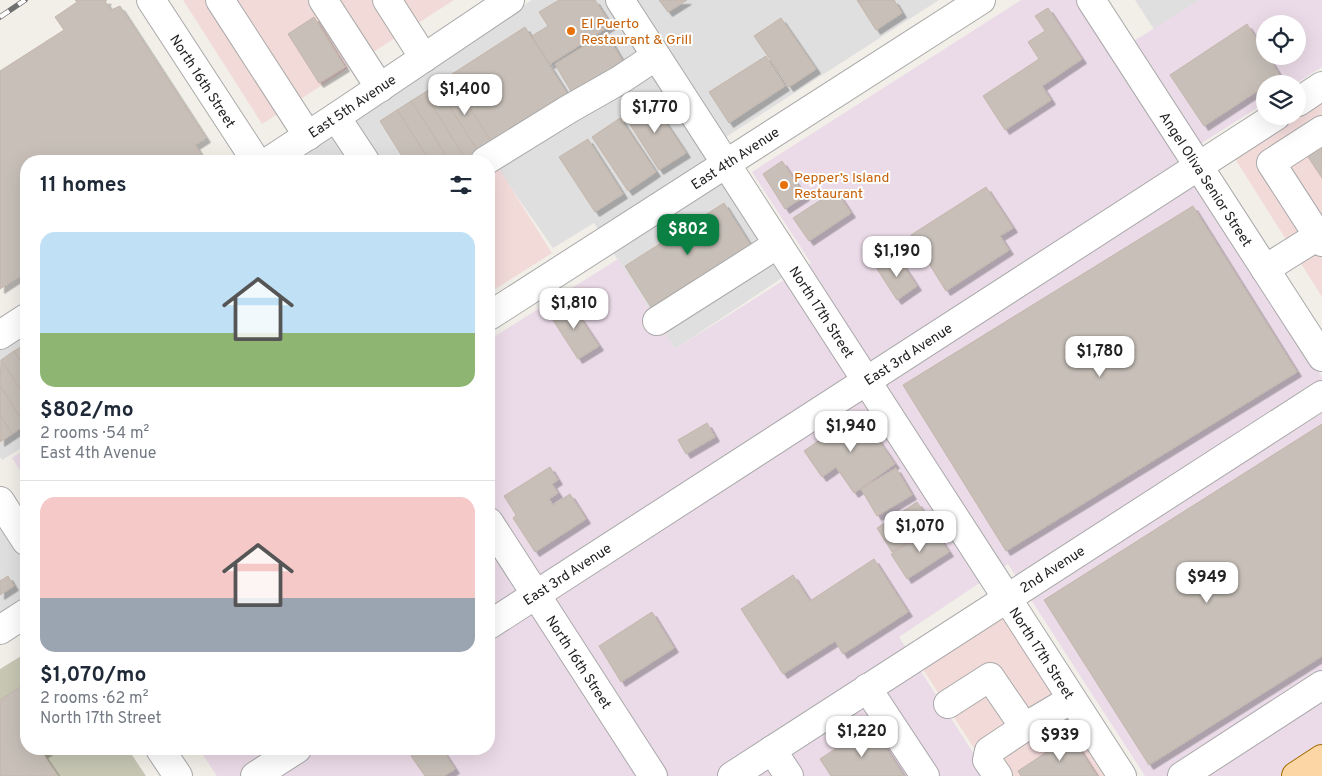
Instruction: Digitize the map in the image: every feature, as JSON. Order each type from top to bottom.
[{"type":"main road","points":[[1296,776],[1322,759]]},
{"type":"street","name":"North 16th Street","points":[[151,0],[252,155]]},
{"type":"street","points":[[220,0],[308,136]]},
{"type":"street","points":[[323,0],[380,88]]},
{"type":"street","points":[[387,0],[424,58]]},
{"type":"street","name":"East 5th Avenue","points":[[278,155],[510,0]]},
{"type":"street","name":"North 17th Street","points":[[620,0],[1122,776]]},
{"type":"street","name":"East 4th Avenue","points":[[495,312],[981,0]]},
{"type":"street","name":"Angel Oliva Senior Street","points":[[1091,0],[1322,357]]},
{"type":"street","points":[[495,155],[620,80],[656,56]]},
{"type":"street","points":[[336,117],[361,155]]},
{"type":"street","name":"East 3rd Avenue","points":[[495,621],[1262,125]]},
{"type":"street","points":[[1265,269],[1320,239],[1271,163],[1322,130]]},
{"type":"street","points":[[657,321],[778,244]]},
{"type":"street","points":[[0,335],[20,322]]},
{"type":"street","name":"2nd Avenue","points":[[732,776],[1322,395]]},
{"type":"street","points":[[0,501],[20,532]]},
{"type":"street","name":"North 16th Street","points":[[495,531],[653,776]]},
{"type":"street","points":[[0,630],[20,618]]},
{"type":"street","points":[[948,704],[990,677],[1018,718],[1028,725]]},
{"type":"street","points":[[1182,776],[1322,685]]},
{"type":"street","points":[[867,688],[925,776]]},
{"type":"street","points":[[998,776],[987,760],[989,751],[1072,698]]},
{"type":"street","points":[[772,750],[789,776]]},
{"type":"street","points":[[164,755],[178,776]]},
{"type":"street","points":[[255,776],[288,755]]},
{"type":"shaded area","points":[[183,0],[454,0],[262,124]]},
{"type":"shaded area","points":[[532,0],[939,0],[701,153],[782,278],[675,349],[594,223],[553,248],[495,165],[495,155],[300,155]]},
{"type":"shaded area","points":[[1021,0],[1081,0],[1115,53],[1199,0],[1322,0],[1322,67],[1306,77],[1306,75],[1256,75],[1256,109],[1181,156],[1322,377],[1322,749],[1280,776],[1145,776],[1008,564],[899,637],[988,776],[217,776],[203,755],[495,755],[495,336],[618,259],[675,349],[811,263],[752,172]]},
{"type":"shaded area","points":[[1135,0],[1203,0],[1155,31]]},
{"type":"shaded area","points":[[1322,103],[1322,297],[1234,157],[1286,125],[1306,125],[1306,113]]},
{"type":"shaded area","points":[[495,162],[552,253],[495,289]]},
{"type":"shaded area","points":[[20,334],[20,449],[2,460],[0,457],[0,346]]},
{"type":"shaded area","points":[[20,453],[20,470],[12,458]]},
{"type":"shaded area","points":[[0,513],[20,545],[20,606],[0,619]]},
{"type":"shaded area","points":[[1002,615],[1104,776],[992,776],[922,668]]},
{"type":"shaded area","points":[[20,657],[20,755],[132,755],[146,776],[0,776],[0,669]]},
{"type":"building","points":[[75,0],[107,0],[105,1],[111,10],[120,6],[206,138],[195,145],[201,155],[20,155],[20,276],[0,289],[0,71],[64,30],[55,17],[77,2]]},
{"type":"building","name":"El Puerto Restaurant & Grill","points":[[559,0],[595,0],[611,25],[550,64],[532,36],[548,26],[539,12]]},
{"type":"building","points":[[659,0],[687,0],[668,12]]},
{"type":"building","points":[[857,0],[894,0],[902,13],[876,30]]},
{"type":"building","points":[[1048,8],[1082,59],[1042,86],[1051,100],[1005,130],[983,96],[1039,59],[1028,42],[1045,31],[1035,16]]},
{"type":"building","points":[[314,17],[345,67],[319,83],[288,34]]},
{"type":"building","points":[[781,18],[816,69],[789,87],[754,36]]},
{"type":"building","points":[[1247,24],[1256,38],[1256,65],[1273,65],[1279,75],[1256,75],[1256,92],[1204,126],[1170,75]]},
{"type":"building","points":[[525,27],[570,98],[495,147],[449,76]]},
{"type":"building","points":[[606,33],[623,62],[572,93],[555,64]]},
{"type":"building","points":[[766,56],[785,86],[729,123],[709,92]]},
{"type":"building","points":[[449,76],[495,147],[480,155],[436,85]]},
{"type":"building","points":[[436,85],[480,155],[463,155],[424,93]]},
{"type":"building","points":[[424,93],[463,155],[446,155],[411,101]]},
{"type":"building","points":[[650,99],[686,153],[659,170],[624,115]]},
{"type":"building","points":[[411,101],[446,155],[426,155],[397,110]]},
{"type":"building","points":[[397,110],[426,155],[401,155],[380,121]]},
{"type":"building","points":[[620,118],[656,172],[628,191],[592,137]]},
{"type":"building","points":[[588,139],[623,194],[595,212],[559,157]]},
{"type":"building","points":[[1322,141],[1322,178],[1304,151]]},
{"type":"building","name":"Pepper’s Island Restaurant","points":[[782,161],[805,196],[785,209],[763,174]]},
{"type":"building","points":[[986,187],[1013,228],[1000,236],[1009,250],[946,291],[911,235]]},
{"type":"building","points":[[836,190],[851,213],[809,241],[793,218]]},
{"type":"building","points":[[724,203],[751,246],[652,309],[625,266]]},
{"type":"building","points":[[1193,206],[1297,372],[1006,551],[903,385]]},
{"type":"building","points":[[897,256],[917,286],[897,300],[877,269]]},
{"type":"building","points":[[569,301],[599,346],[578,359],[549,314]]},
{"type":"building","points":[[20,348],[20,360],[14,351]]},
{"type":"building","points":[[14,351],[20,360],[20,389],[1,360]]},
{"type":"building","points":[[1,360],[20,389],[20,417],[0,386]]},
{"type":"building","points":[[0,386],[20,417],[20,428],[12,434],[0,415]]},
{"type":"building","points":[[859,412],[895,464],[854,493],[836,467],[822,477],[804,451]]},
{"type":"building","points":[[0,415],[12,434],[0,442]]},
{"type":"building","points":[[707,423],[715,437],[686,454],[678,440]]},
{"type":"building","points":[[1322,424],[1322,656],[1149,765],[1044,600]]},
{"type":"building","points":[[550,467],[558,480],[552,484],[558,493],[549,499],[553,505],[570,494],[586,519],[535,552],[513,518],[516,515],[504,496]]},
{"type":"building","points":[[896,468],[912,495],[877,516],[861,489]]},
{"type":"building","points":[[917,502],[933,526],[892,552],[877,528]]},
{"type":"building","points":[[933,528],[949,552],[907,579],[891,554]]},
{"type":"building","points":[[874,559],[908,612],[843,654],[835,641],[783,674],[741,609],[793,575],[810,601]]},
{"type":"building","points":[[8,576],[14,586],[0,595],[0,581]]},
{"type":"building","points":[[652,612],[674,648],[621,682],[599,646]]},
{"type":"building","points":[[20,687],[20,755],[44,755],[58,776],[0,776],[0,700]]},
{"type":"building","points":[[871,725],[904,776],[831,776],[820,759]]},
{"type":"building","points":[[1071,736],[1097,776],[1021,776],[1018,771]]},
{"type":"building","points":[[446,755],[455,769],[444,776],[425,776],[411,756]]},
{"type":"railway","points":[[0,17],[25,0]]},
{"type":"place","name":"El Puerto Restaurant & Grill","points":[[571,31]]},
{"type":"place","name":"Pepper’s Island Restaurant","points":[[784,185]]}]
